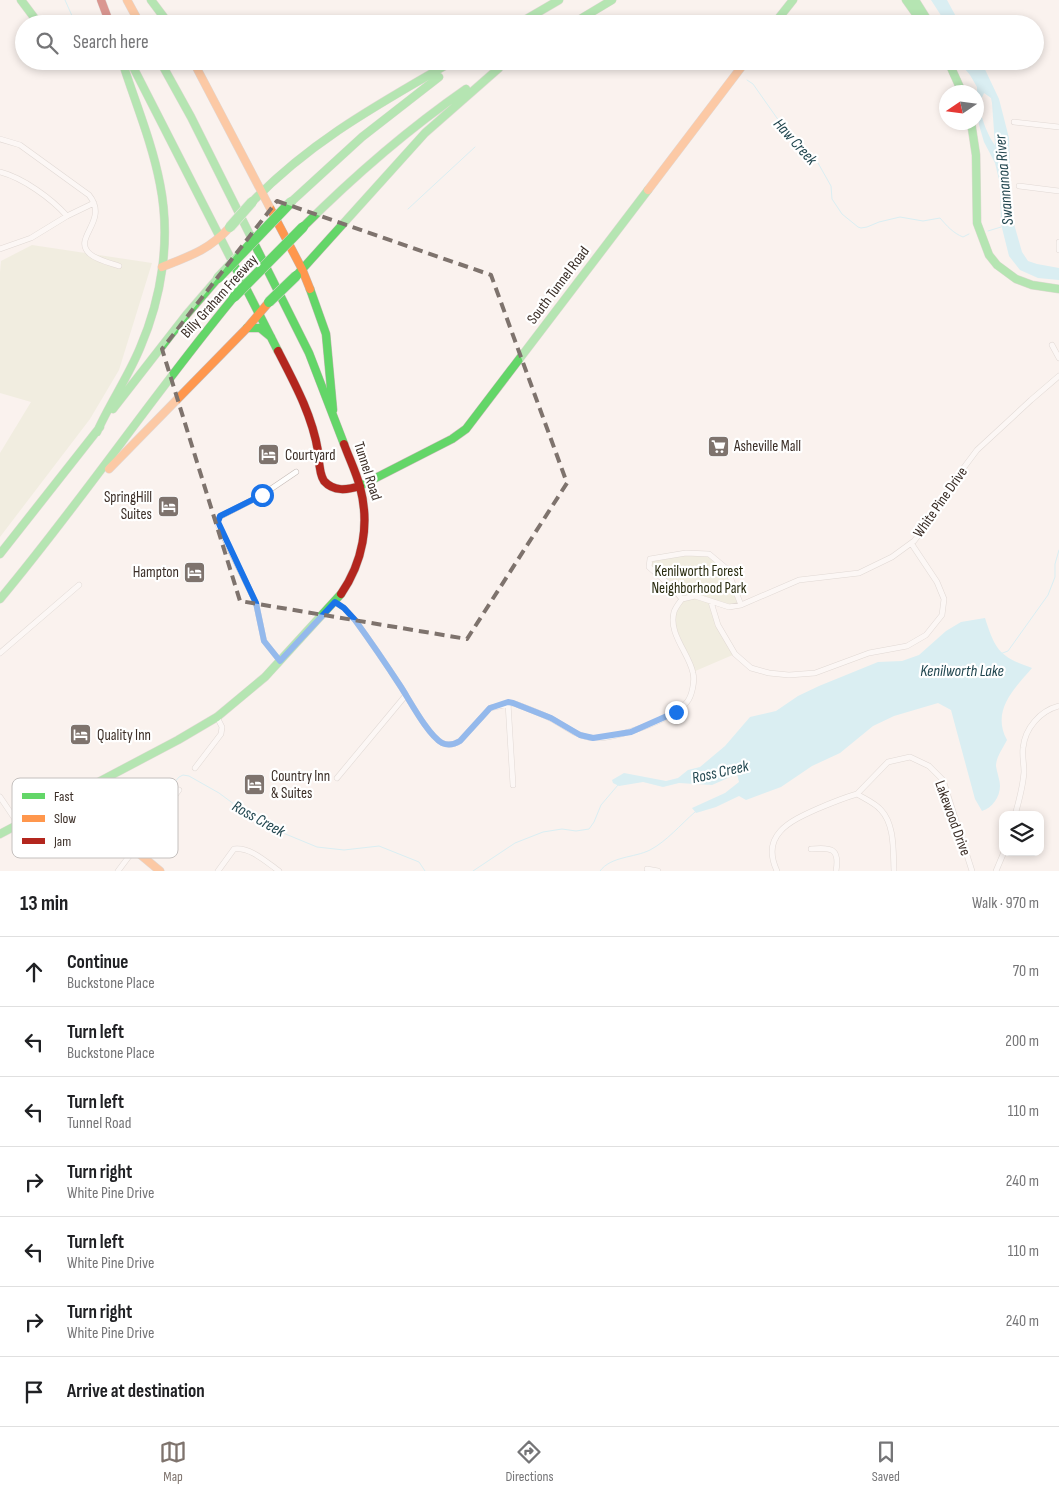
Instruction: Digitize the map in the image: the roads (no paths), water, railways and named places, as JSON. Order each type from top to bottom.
[{"type":"main road","points":[[21,0],[32,15]]},
{"type":"main road","points":[[101,0],[106,15]]},
{"type":"main road","points":[[127,0],[135,15]]},
{"type":"main road","points":[[151,0],[162,15]]},
{"type":"main road","points":[[533,15],[559,0]]},
{"type":"main road","points":[[587,15],[612,0]]},
{"type":"main road","points":[[781,15],[793,0]]},
{"type":"main road","points":[[906,0],[917,15]]},
{"type":"main road","points":[[915,0],[924,15]]},
{"type":"main road","points":[[97,432],[106,411],[140,348],[154,308],[162,267],[165,230],[160,185],[150,142],[125,70]]},
{"type":"main road","name":"South Tunnel Road","points":[[135,70],[303,399],[312,421],[322,478],[335,489],[345,490],[360,486],[452,440],[466,429],[739,70]]},
{"type":"main road","name":"Tunnel Road","points":[[107,778],[217,717],[249,691],[335,602],[358,564],[364,544],[365,511],[360,486],[309,353],[191,117],[165,70]]},
{"type":"main road","points":[[198,70],[262,191],[319,312],[326,334],[332,376],[332,416]]},
{"type":"main road","points":[[162,267],[191,256],[221,237],[287,166],[312,148],[368,111],[439,70]]},
{"type":"main road","name":"Billy Graham Freeway","points":[[0,554],[181,322],[218,278],[325,168],[373,126],[448,70]]},
{"type":"main road","name":"Billy Graham Freeway","points":[[0,599],[93,482],[186,355],[234,297],[343,187],[387,148],[436,109],[496,70]]},
{"type":"main road","points":[[93,482],[101,479],[247,328],[425,132],[497,70]]},
{"type":"main road","points":[[952,70],[959,85]]},
{"type":"main road","points":[[972,130],[976,155],[977,223],[990,255],[997,265],[1016,279],[1032,285],[1059,289]]},
{"type":"main road","points":[[247,328],[263,328],[271,337]]},
{"type":"main road","name":"Tunnel Road","points":[[0,834],[12,828]]},
{"type":"main road","points":[[145,858],[160,871]]},
{"type":"street","points":[[1014,122],[1059,127]]},
{"type":"street","points":[[0,139],[20,145],[84,191],[94,202],[96,215],[85,240],[86,249],[90,254],[119,266]]},
{"type":"street","points":[[0,172],[18,178],[67,216]]},
{"type":"street","points":[[1019,186],[1059,191]]},
{"type":"street","points":[[0,249],[31,238],[94,202]]},
{"type":"street","points":[[1059,242],[1059,250]]},
{"type":"street","points":[[1052,345],[1059,358]]},
{"type":"street","name":"White Pine Drive","points":[[682,599],[695,596],[729,607],[741,605],[799,580],[860,573],[892,557],[911,543],[935,514],[950,486],[977,450],[1030,400],[1059,376]]},
{"type":"street","points":[[280,661],[264,641],[256,603],[218,525],[218,520],[220,516],[262,495],[296,472]]},
{"type":"street","points":[[712,602],[718,625],[735,654],[751,668],[769,674],[815,673],[869,653],[907,646],[926,635],[942,615],[944,599],[937,582],[911,543]]},
{"type":"street","points":[[335,602],[344,608],[355,620],[435,737],[448,745],[460,741],[490,708],[508,702],[551,718],[580,735],[593,738],[631,732],[676,712],[688,701],[694,680],[693,672],[678,639],[674,624],[674,612],[682,599],[672,587],[648,567],[650,559],[686,553],[709,554],[727,569],[741,605]]},
{"type":"street","points":[[0,653],[79,586]]},
{"type":"street","points":[[336,778],[406,695]]},
{"type":"street","points":[[508,702],[513,785]]},
{"type":"street","points":[[1016,811],[1024,771],[1023,748],[1027,731],[1036,718],[1059,706]]},
{"type":"street","points":[[195,768],[221,734],[222,727],[217,717]]},
{"type":"street","name":"Lakewood Drive","points":[[858,794],[888,762],[910,757],[929,766],[943,780],[972,871]]},
{"type":"street","points":[[777,871],[772,852],[776,838],[784,827],[793,820],[842,798],[858,794],[880,809],[888,820],[892,833],[894,871]]},
{"type":"street","points":[[0,797],[12,815]]},
{"type":"street","points":[[218,871],[234,849],[241,848],[248,850],[279,871]]},
{"type":"street","points":[[811,849],[823,848],[832,850],[838,861],[836,871]]},
{"type":"street","points":[[996,871],[1002,856]]},
{"type":"street","points":[[118,871],[127,858]]},
{"type":"street","points":[[647,868],[658,871]]},
{"type":"water","points":[[931,0],[947,0],[955,15],[941,15]]},
{"type":"water","name":"Swannanoa River","points":[[966,70],[985,70],[999,99],[1009,138],[1011,203],[1014,224],[1022,252],[1028,261],[1059,268],[1059,280],[1038,278],[1020,270],[1009,256],[1001,224],[1000,184],[995,163],[984,142],[980,130],[984,130],[984,122],[995,145],[991,98],[984,93],[984,85],[976,85]]},
{"type":"water","name":"Kenilworth Lake","points":[[985,618],[996,645],[1005,656],[1032,668],[1012,692],[1003,710],[1003,729],[1007,740],[996,763],[1000,790],[995,802],[986,810],[982,811],[975,799],[951,710],[938,703],[894,716],[873,726],[840,753],[812,766],[781,787],[746,800],[739,796],[716,807],[696,813],[692,808],[725,793],[739,782],[737,774],[712,785],[679,783],[663,787],[643,782],[619,786],[613,783],[612,780],[624,773],[666,781],[678,778],[688,770],[700,767],[725,746],[750,717],[776,711],[798,696],[878,662],[902,661],[919,655],[946,631],[961,622]]},
{"type":"waterway","name":"Haw Creek","points":[[65,0],[72,15]]},
{"type":"waterway","name":"Haw Creek","points":[[747,80],[753,84],[791,138],[818,163],[831,186],[832,199],[842,214],[858,227],[867,227],[900,217],[923,221],[940,218],[950,229],[959,235],[963,237],[969,234]]},
{"type":"waterway","name":"Haw Creek","points":[[408,209],[475,147]]},
{"type":"waterway","name":"Haw Creek","points":[[988,231],[1001,227]]},
{"type":"waterway","name":"Ross Creek","points":[[1000,654],[1008,651],[1048,595],[1055,577],[1055,564],[1059,550]]},
{"type":"waterway","name":"Ross Creek","points":[[178,778],[183,775],[189,776],[219,793],[246,813],[271,828],[317,847],[344,850],[379,846],[419,862],[425,871]]},
{"type":"waterway","name":"Ross Creek","points":[[473,871],[515,843],[543,832],[562,829],[576,831],[589,829],[601,805],[618,785]]},
{"type":"waterway","points":[[600,871],[616,860],[650,850],[668,837],[695,812]]},
{"type":"place","name":"Asheville Mall","points":[[718,446]]},
{"type":"place","name":"Courtyard","points":[[269,455]]},
{"type":"place","name":"SpringHill Suites","points":[[168,506]]},
{"type":"place","name":"Hampton","points":[[195,572]]},
{"type":"place","name":"Quality Inn","points":[[81,735]]},
{"type":"place","name":"Country Inn & Suites","points":[[255,785]]},
{"type":"park label","name":"Kenilworth Forest Neighborhood Park","points":[[699,580]]}]
